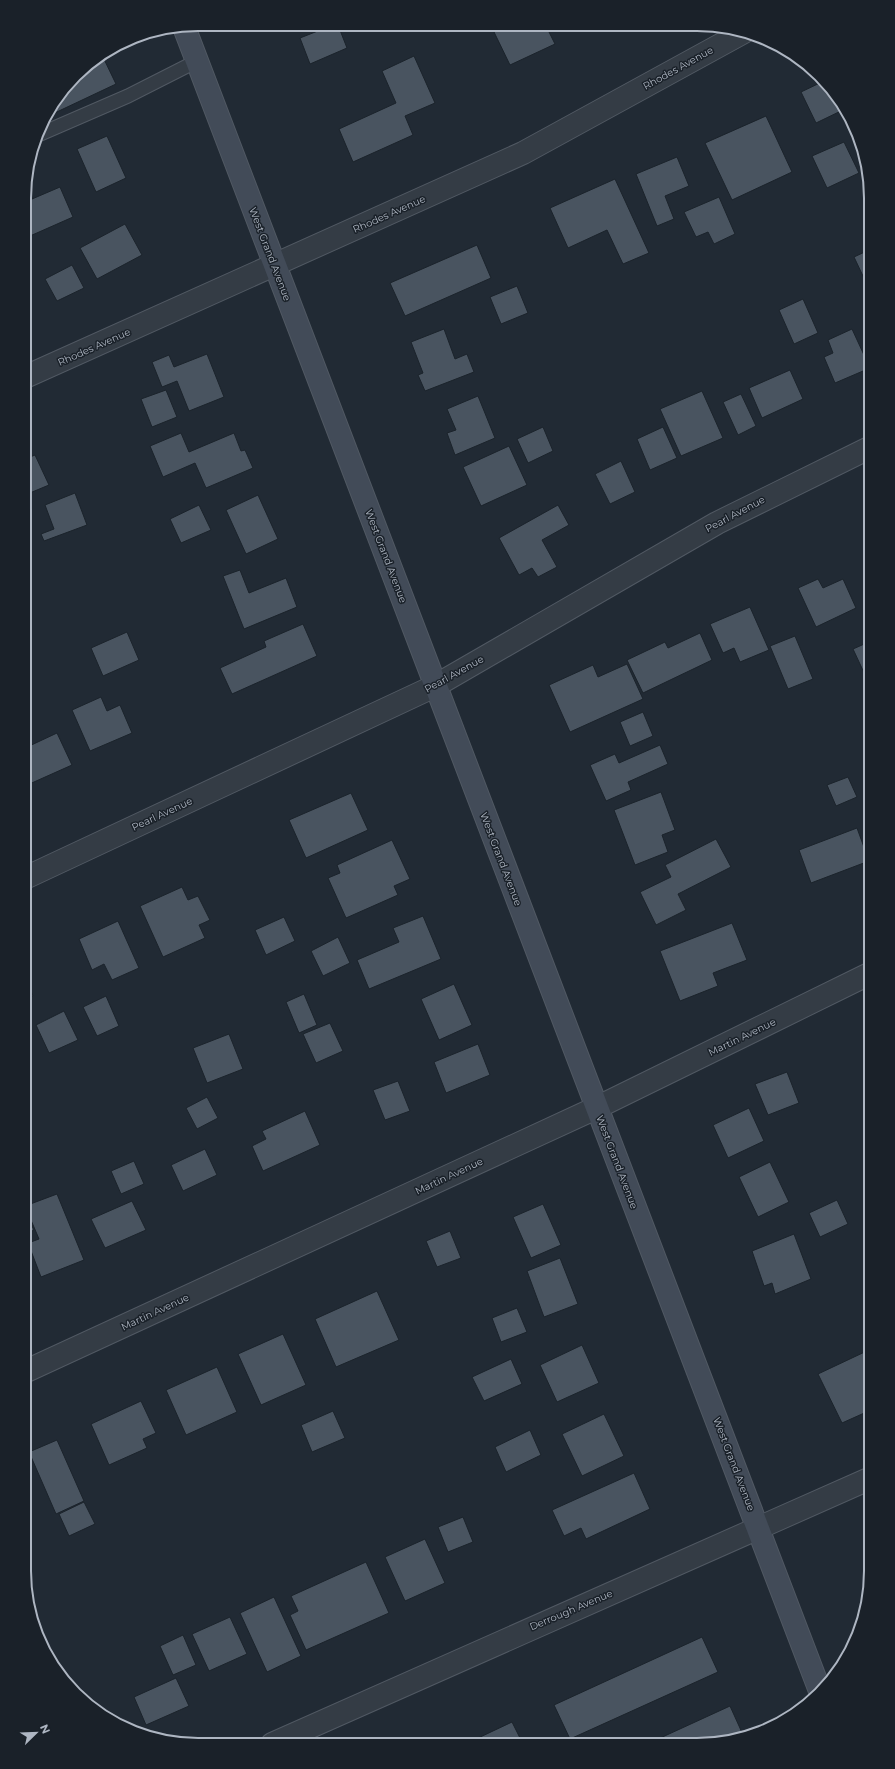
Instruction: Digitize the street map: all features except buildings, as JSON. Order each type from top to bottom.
[{"type":"main road","name":"West Grand Avenue","points":[[186,31],[818,1686]]},
{"type":"street","name":"Rhodes Avenue","points":[[31,374],[523,153],[737,36]]},
{"type":"street","name":"Pearl Avenue","points":[[31,875],[435,686],[717,522],[864,450]]},
{"type":"street","name":"Martin Avenue","points":[[31,1369],[596,1108],[864,976]]},
{"type":"street","name":"Derrough Avenue","points":[[285,1738],[521,1632],[759,1529],[864,1481]]},
{"type":"lane","points":[[45,132],[128,96],[197,61]]}]
